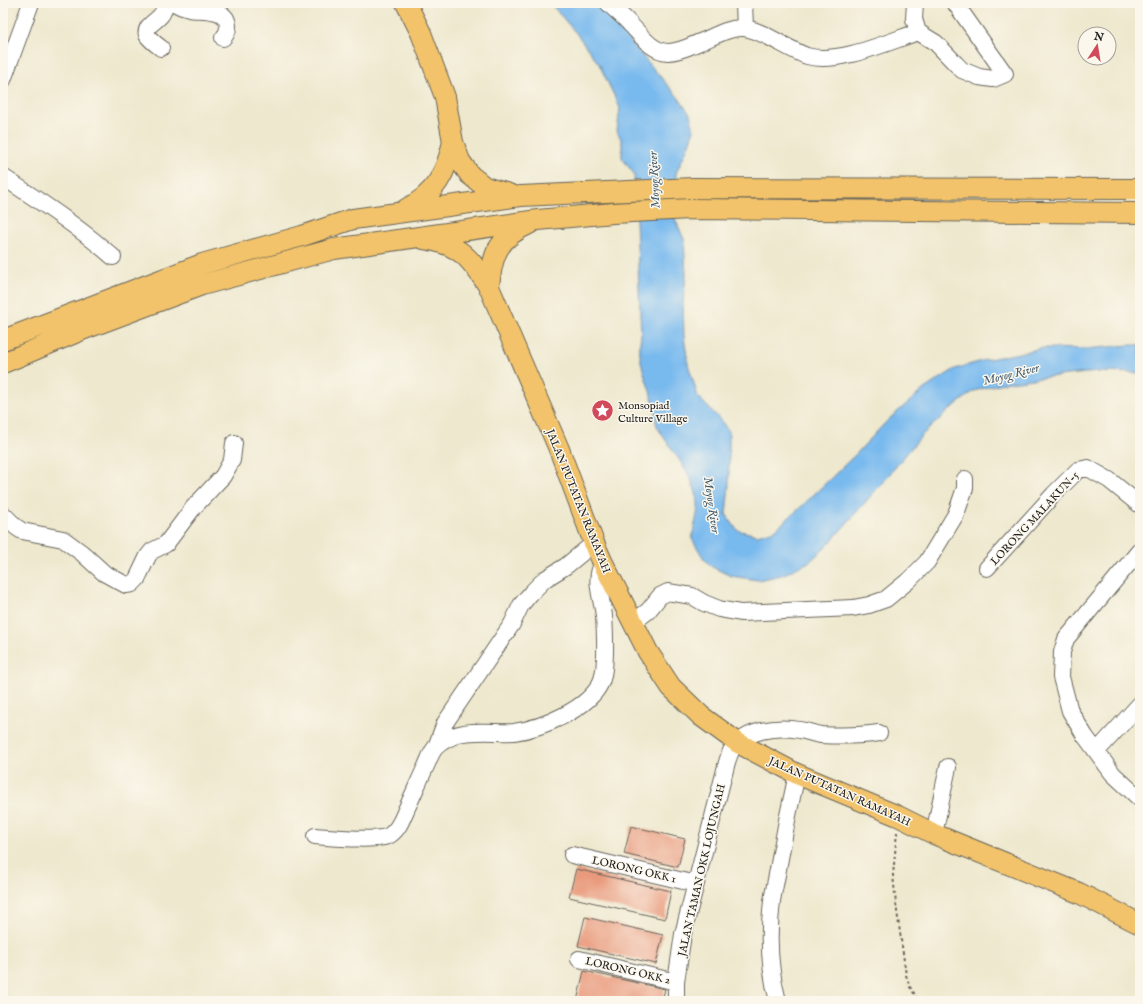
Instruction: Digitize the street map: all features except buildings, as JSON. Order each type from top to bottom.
[{"type":"main road","points":[[406,3],[421,33],[445,97],[454,142],[460,161],[470,175],[485,187],[521,196]]},
{"type":"main road","points":[[401,212],[418,203],[429,194],[440,179],[449,160],[454,142]]},
{"type":"main road","points":[[3,340],[202,264],[302,236],[353,219],[521,196],[693,188],[1140,189]]},
{"type":"main road","points":[[3,363],[82,330],[202,285],[334,249],[538,220],[613,213],[690,209],[1140,213]]},
{"type":"main road","name":"JALAN PUTATAN RAMAYAH","points":[[489,287],[490,268],[504,240],[516,230],[538,220]]},
{"type":"main road","name":"JALAN PUTATAN RAMAYAH","points":[[410,237],[433,240],[449,245],[463,253],[476,267],[489,287],[559,449],[594,542],[632,623],[648,652],[671,687],[701,716],[738,743],[797,774],[898,816],[934,834],[1079,893],[1135,920]]},
{"type":"street","points":[[3,80],[31,3]]},
{"type":"street","points":[[161,48],[150,38],[147,31],[149,26],[163,13],[165,3]]},
{"type":"street","points":[[174,3],[188,9],[211,11],[225,16],[228,32],[223,38]]},
{"type":"street","points":[[608,3],[651,46],[668,52],[682,50],[735,29],[745,28],[755,31],[807,56],[831,58],[850,54],[918,32]]},
{"type":"street","points":[[744,3],[745,28]]},
{"type":"street","points":[[915,3],[914,19],[918,32],[936,43],[962,70],[979,77],[999,76],[955,3]]},
{"type":"street","points":[[3,177],[58,213],[113,257]]},
{"type":"street","points":[[3,514],[22,531],[63,540],[82,552],[104,573],[126,585],[132,584],[137,580],[148,556],[166,544],[193,508],[223,476],[232,460],[234,443]]},
{"type":"street","name":"LORONG MALAKUN-5","points":[[987,568],[1054,494],[1078,470],[1088,468],[1109,480],[1140,505]]},
{"type":"street","points":[[632,623],[648,611],[660,596],[668,592],[692,596],[719,609],[741,613],[853,608],[869,605],[886,599],[908,581],[927,562],[956,514],[965,488],[965,479]]},
{"type":"street","points":[[315,836],[370,839],[389,836],[400,825],[436,747],[445,723],[512,624],[521,606],[545,579],[566,566],[594,542]]},
{"type":"street","points":[[1140,550],[1066,639],[1062,652],[1061,677],[1070,711],[1113,774],[1140,799]]},
{"type":"street","points":[[436,747],[455,735],[468,733],[514,732],[531,728],[565,715],[583,704],[595,692],[602,681],[604,666],[604,616],[598,579],[599,570],[603,563]]},
{"type":"street","points":[[1096,751],[1140,704]]},
{"type":"street","points":[[738,743],[751,734],[769,729],[800,730],[820,735],[863,735],[879,733]]},
{"type":"street","name":"JALAN TAMAN OKK LOJUNGAH","points":[[676,1001],[676,982],[683,934],[726,766],[731,752],[738,743]]},
{"type":"street","points":[[934,834],[948,767]]},
{"type":"street","points":[[778,1001],[771,967],[769,934],[770,917],[788,811],[797,774]]},
{"type":"street","name":"LORONG OKK 1","points":[[572,855],[696,884]]},
{"type":"street","name":"LORONG OKK 2","points":[[579,959],[676,982]]},
{"type":"path","points":[[898,816],[893,875],[896,904],[906,974],[910,987],[919,1001]]},
{"type":"water","name":"Moyog River","points":[[550,3],[597,3],[678,97],[690,114],[694,130],[676,173],[675,219],[684,239],[686,275],[683,303],[684,336],[688,364],[698,397],[717,416],[729,431],[729,486],[726,514],[737,530],[757,535],[775,530],[856,454],[888,420],[924,389],[955,369],[985,360],[1043,348],[1085,349],[1140,345],[1140,373],[1097,372],[1048,377],[1003,383],[974,391],[923,434],[826,547],[809,562],[782,575],[758,580],[731,576],[712,567],[704,559],[692,539],[698,506],[696,492],[682,464],[657,426],[653,401],[642,365],[640,355],[641,336],[634,174],[622,158],[622,141],[617,131],[620,108],[599,64],[576,33]]},
{"type":"place","name":"Monsopiad Culture Village","points":[[603,411]]}]
